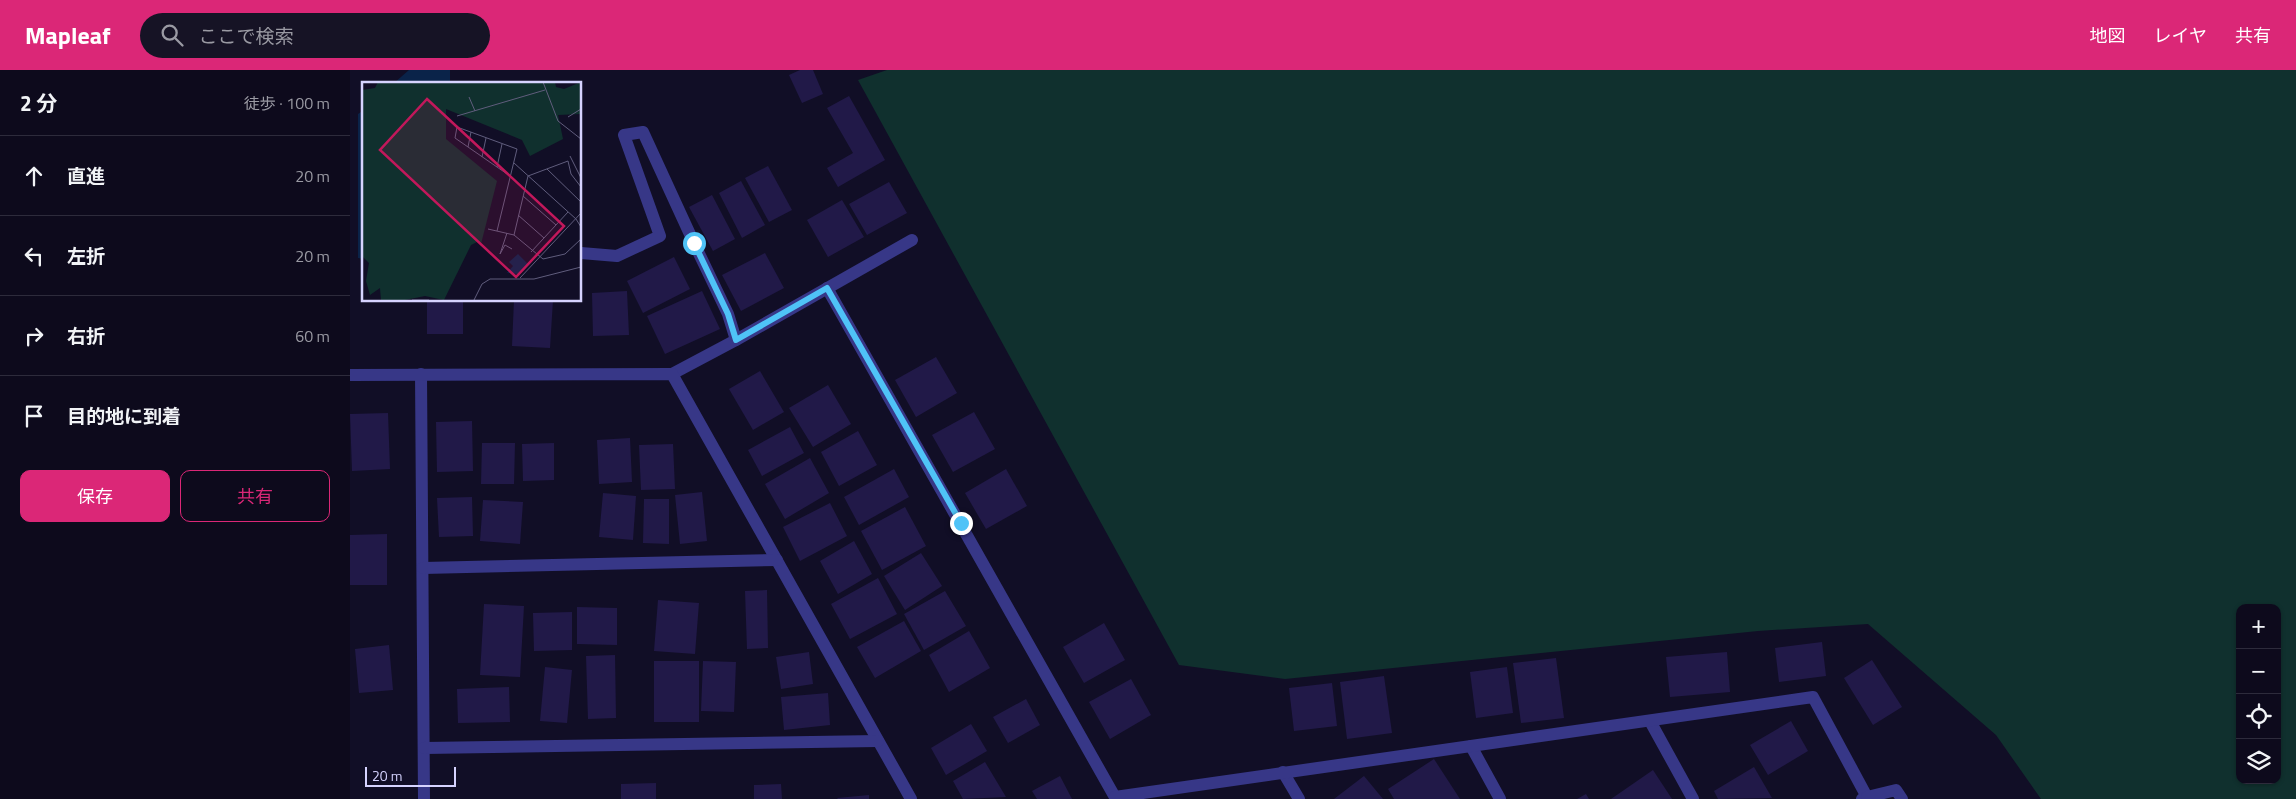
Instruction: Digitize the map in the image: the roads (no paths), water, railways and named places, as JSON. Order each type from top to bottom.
[{"type":"street","points":[[582,253],[618,256],[660,236],[624,135],[643,132],[728,314],[736,340]]},
{"type":"street","points":[[350,375],[672,374],[736,340],[912,240]]},
{"type":"street","points":[[827,288],[1116,798],[1283,772],[1813,698],[1865,798],[1896,790],[1902,799]]},
{"type":"street","points":[[421,374],[424,799]]},
{"type":"street","points":[[672,374],[911,799]]},
{"type":"street","points":[[423,568],[777,560]]},
{"type":"street","points":[[1650,721],[1693,799]]},
{"type":"street","points":[[424,748],[878,741]]},
{"type":"street","points":[[1471,746],[1500,799]]},
{"type":"street","points":[[1283,772],[1299,799]]},
{"type":"water","points":[[409,70],[450,70],[450,82],[395,82]]},
{"type":"water","points":[[362,111],[362,259],[358,258],[358,114]]}]
